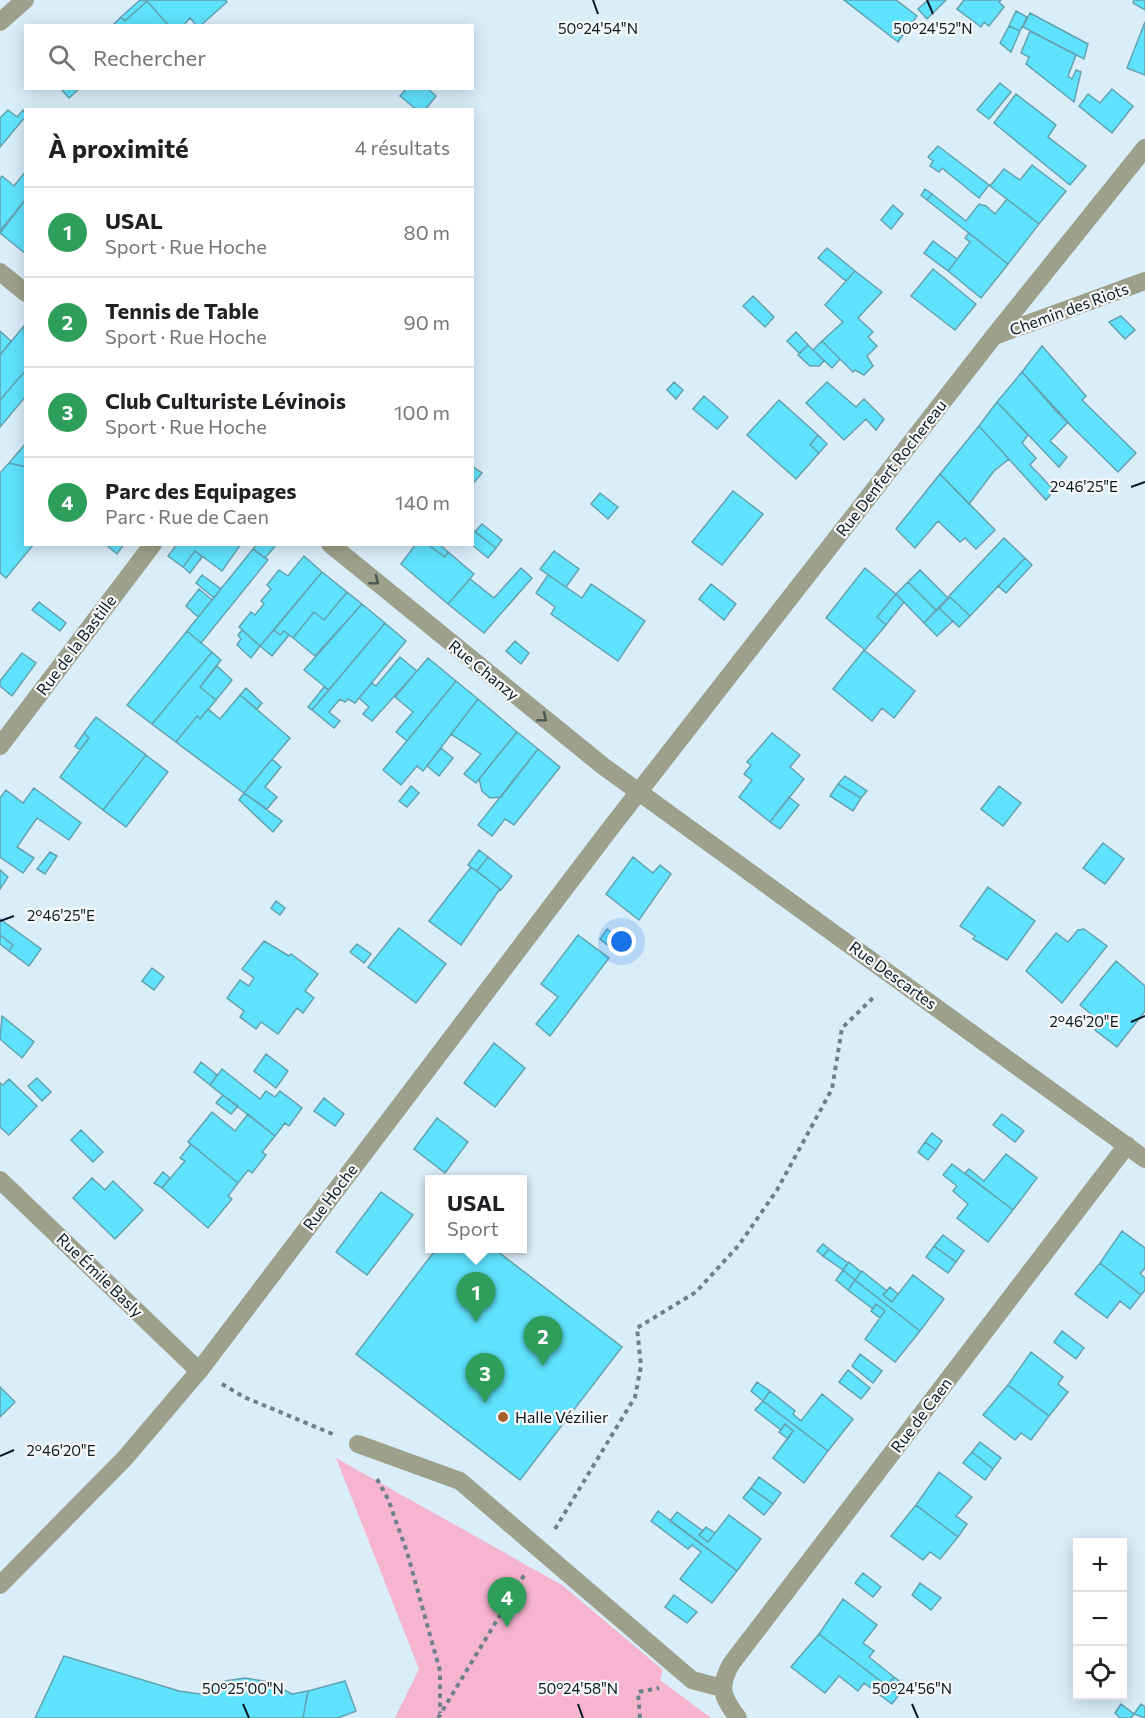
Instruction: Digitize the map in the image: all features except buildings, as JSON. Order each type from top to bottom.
[{"type":"street","points":[[0,22],[25,0]]},
{"type":"street","name":"Rue Denfert Rochereau","points":[[640,791],[994,336],[1145,148]]},
{"type":"street","points":[[0,272],[24,291]]},
{"type":"street","name":"Chemin des Riots","points":[[994,336],[1145,281]]},
{"type":"street","name":"Rue de la Bastille","points":[[0,746],[151,546]]},
{"type":"street","name":"Rue Chanzy","points":[[332,546],[603,766],[640,791]]},
{"type":"street","name":"Rue Descartes","points":[[640,791],[1145,1159]]},
{"type":"street","name":"Rue Hoche","points":[[0,1585],[125,1458],[199,1371],[640,791]]},
{"type":"street","name":"Rue de Caen","points":[[722,1688],[723,1679],[731,1664],[1127,1145]]},
{"type":"street","name":"Rue Émile Basly","points":[[0,1180],[199,1371]]},
{"type":"street","points":[[358,1444],[460,1482],[692,1680],[722,1688],[728,1705],[738,1718]]},
{"type":"path","points":[[439,1716],[517,1584],[540,1552],[635,1397],[641,1366],[637,1328],[696,1292],[739,1245],[777,1190],[832,1089],[842,1028],[892,975]]},
{"type":"path","points":[[199,1371],[244,1396],[358,1444],[388,1499],[407,1552],[440,1671],[439,1716]]},
{"type":"path","points":[[638,1692],[640,1718]]},
{"type":"shaded area","points":[[336,1458],[562,1585],[663,1670],[660,1680],[711,1718],[395,1718],[419,1669]]},
{"type":"place","name":"USAL","points":[[476,1322]]},
{"type":"place","name":"Tennis de Table","points":[[543,1366]]},
{"type":"place","name":"Club Culturiste Lévinois","points":[[485,1403]]},
{"type":"place","name":"Halle Vézilier","points":[[503,1417]]},
{"type":"place","name":"Parc des Equipages","points":[[507,1627]]}]
